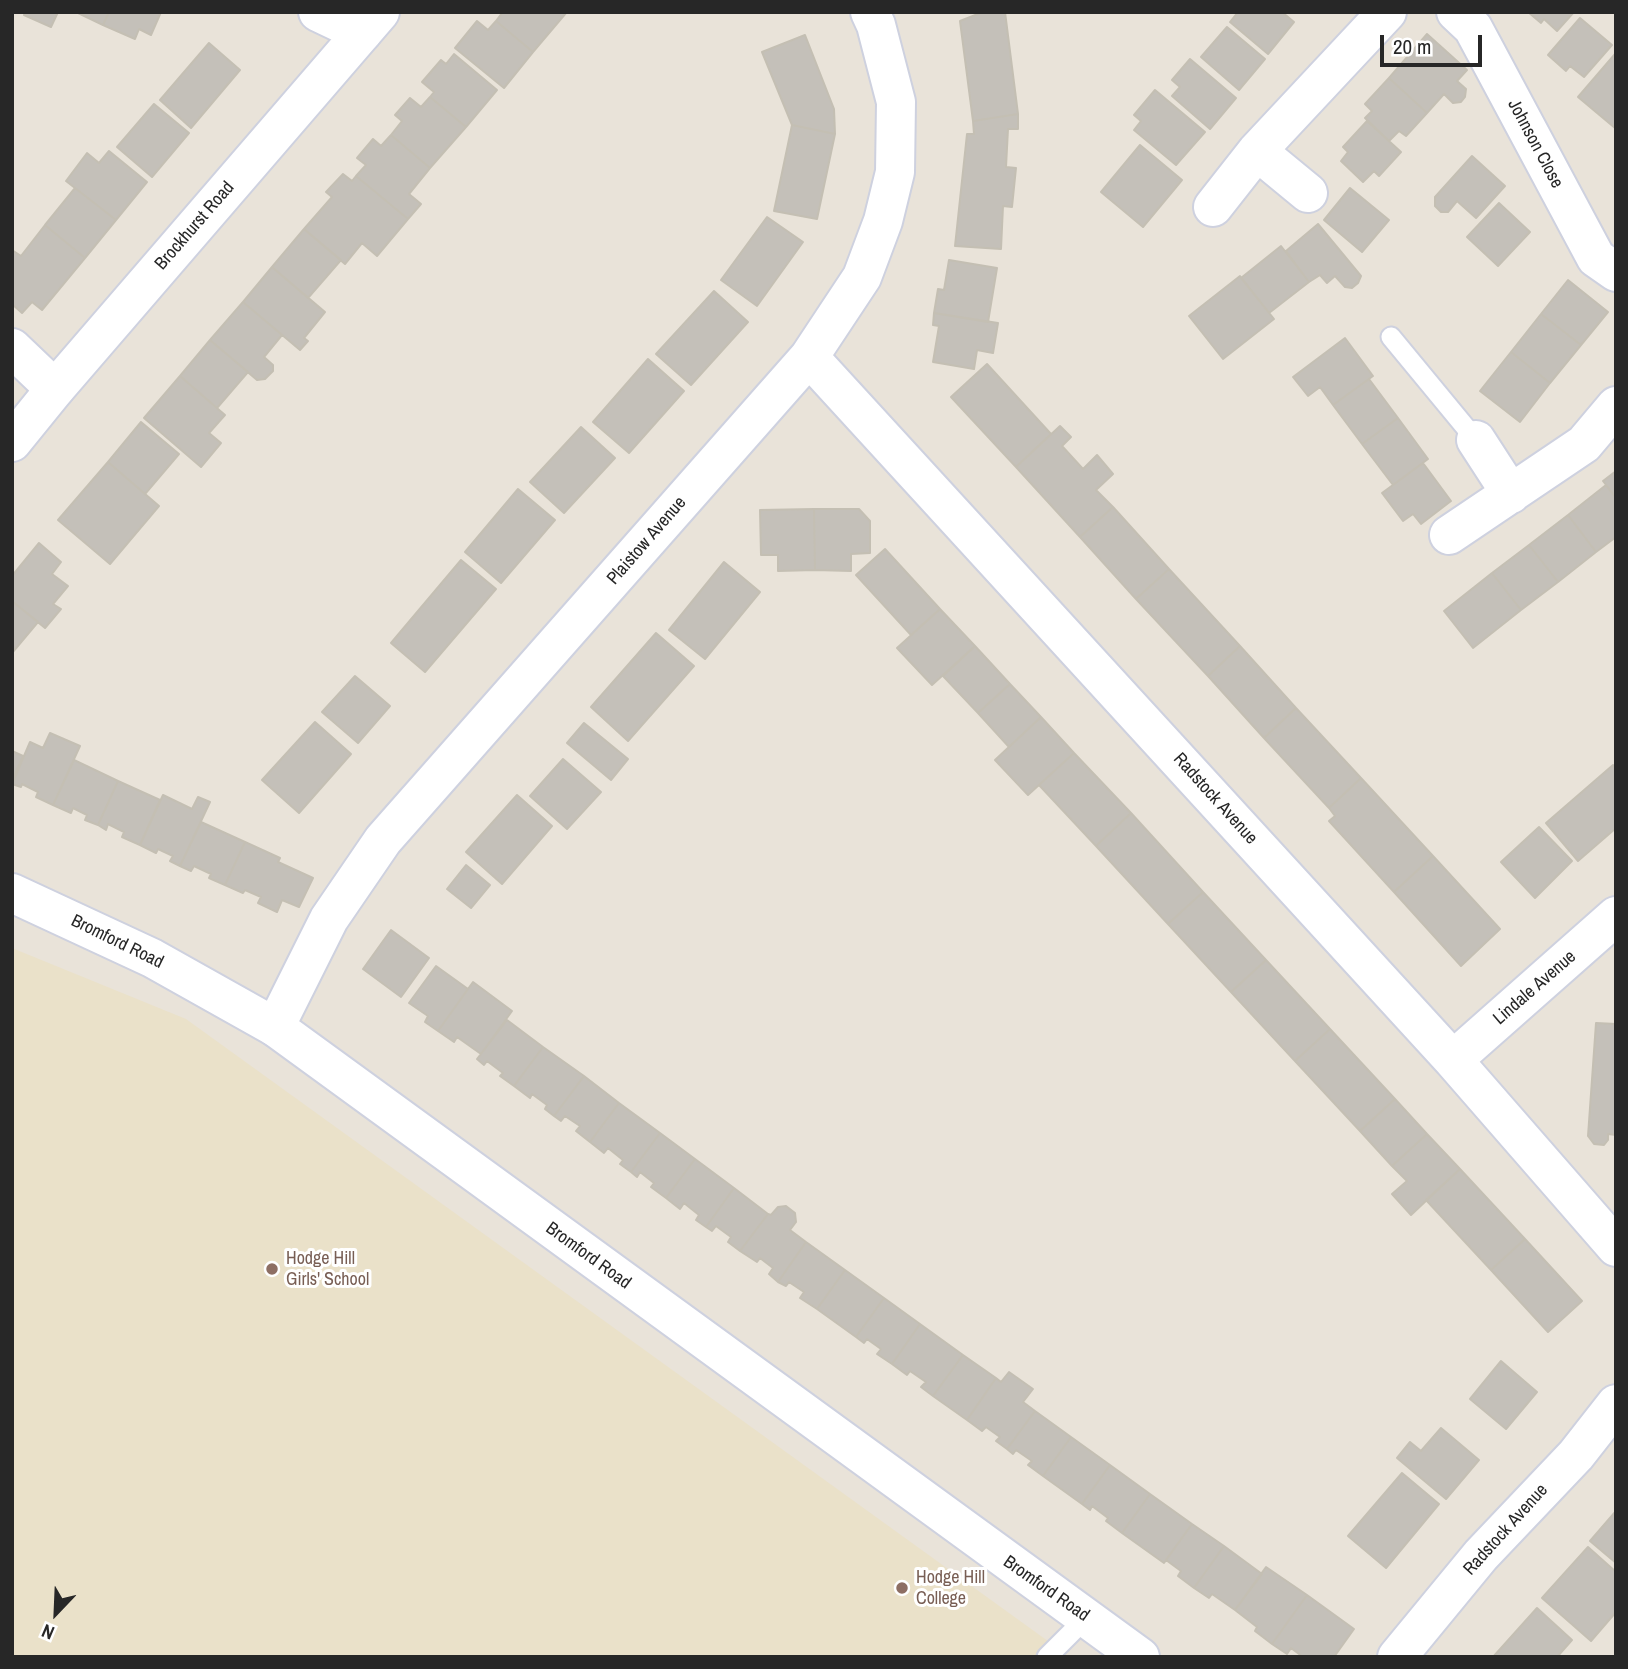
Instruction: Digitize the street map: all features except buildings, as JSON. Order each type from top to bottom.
[{"type":"street","points":[[317,12],[371,23]]},
{"type":"street","name":"Plaistow Avenue","points":[[275,1027],[329,919],[383,840],[809,357],[862,277],[883,221],[895,172],[896,102],[876,25],[870,12]]},
{"type":"street","points":[[1213,208],[1257,151],[1387,12]]},
{"type":"street","name":"Johnson Close","points":[[1457,12],[1473,28],[1596,258],[1616,272]]},
{"type":"street","name":"Brockhurst Road","points":[[12,442],[371,23]]},
{"type":"street","points":[[1257,151],[1308,193]]},
{"type":"street","points":[[12,348],[55,389]]},
{"type":"street","name":"Radstock Avenue","points":[[809,357],[1453,1060],[1616,1247]]},
{"type":"street","points":[[1449,535],[1584,444],[1616,406]]},
{"type":"street","points":[[1476,440],[1511,494]]},
{"type":"street","name":"Bromford Road","points":[[12,893],[152,958],[275,1027],[1140,1657]]},
{"type":"street","name":"Lindale Avenue","points":[[1453,1060],[1616,916]]},
{"type":"street","name":"Radstock Avenue","points":[[1397,1657],[1481,1555],[1576,1455],[1616,1404]]},
{"type":"lane","points":[[1391,337],[1476,440]]},
{"type":"lane","points":[[1047,1657],[1087,1617]]},
{"type":"shaded area","name":"Hodge Hill Girls' School","points":[[12,948],[186,1019],[1070,1657],[12,1657]]},
{"type":"place","name":"Hodge Hill Girls' School","points":[[272,1269]]},
{"type":"place","name":"Hodge Hill College","points":[[902,1588]]}]
